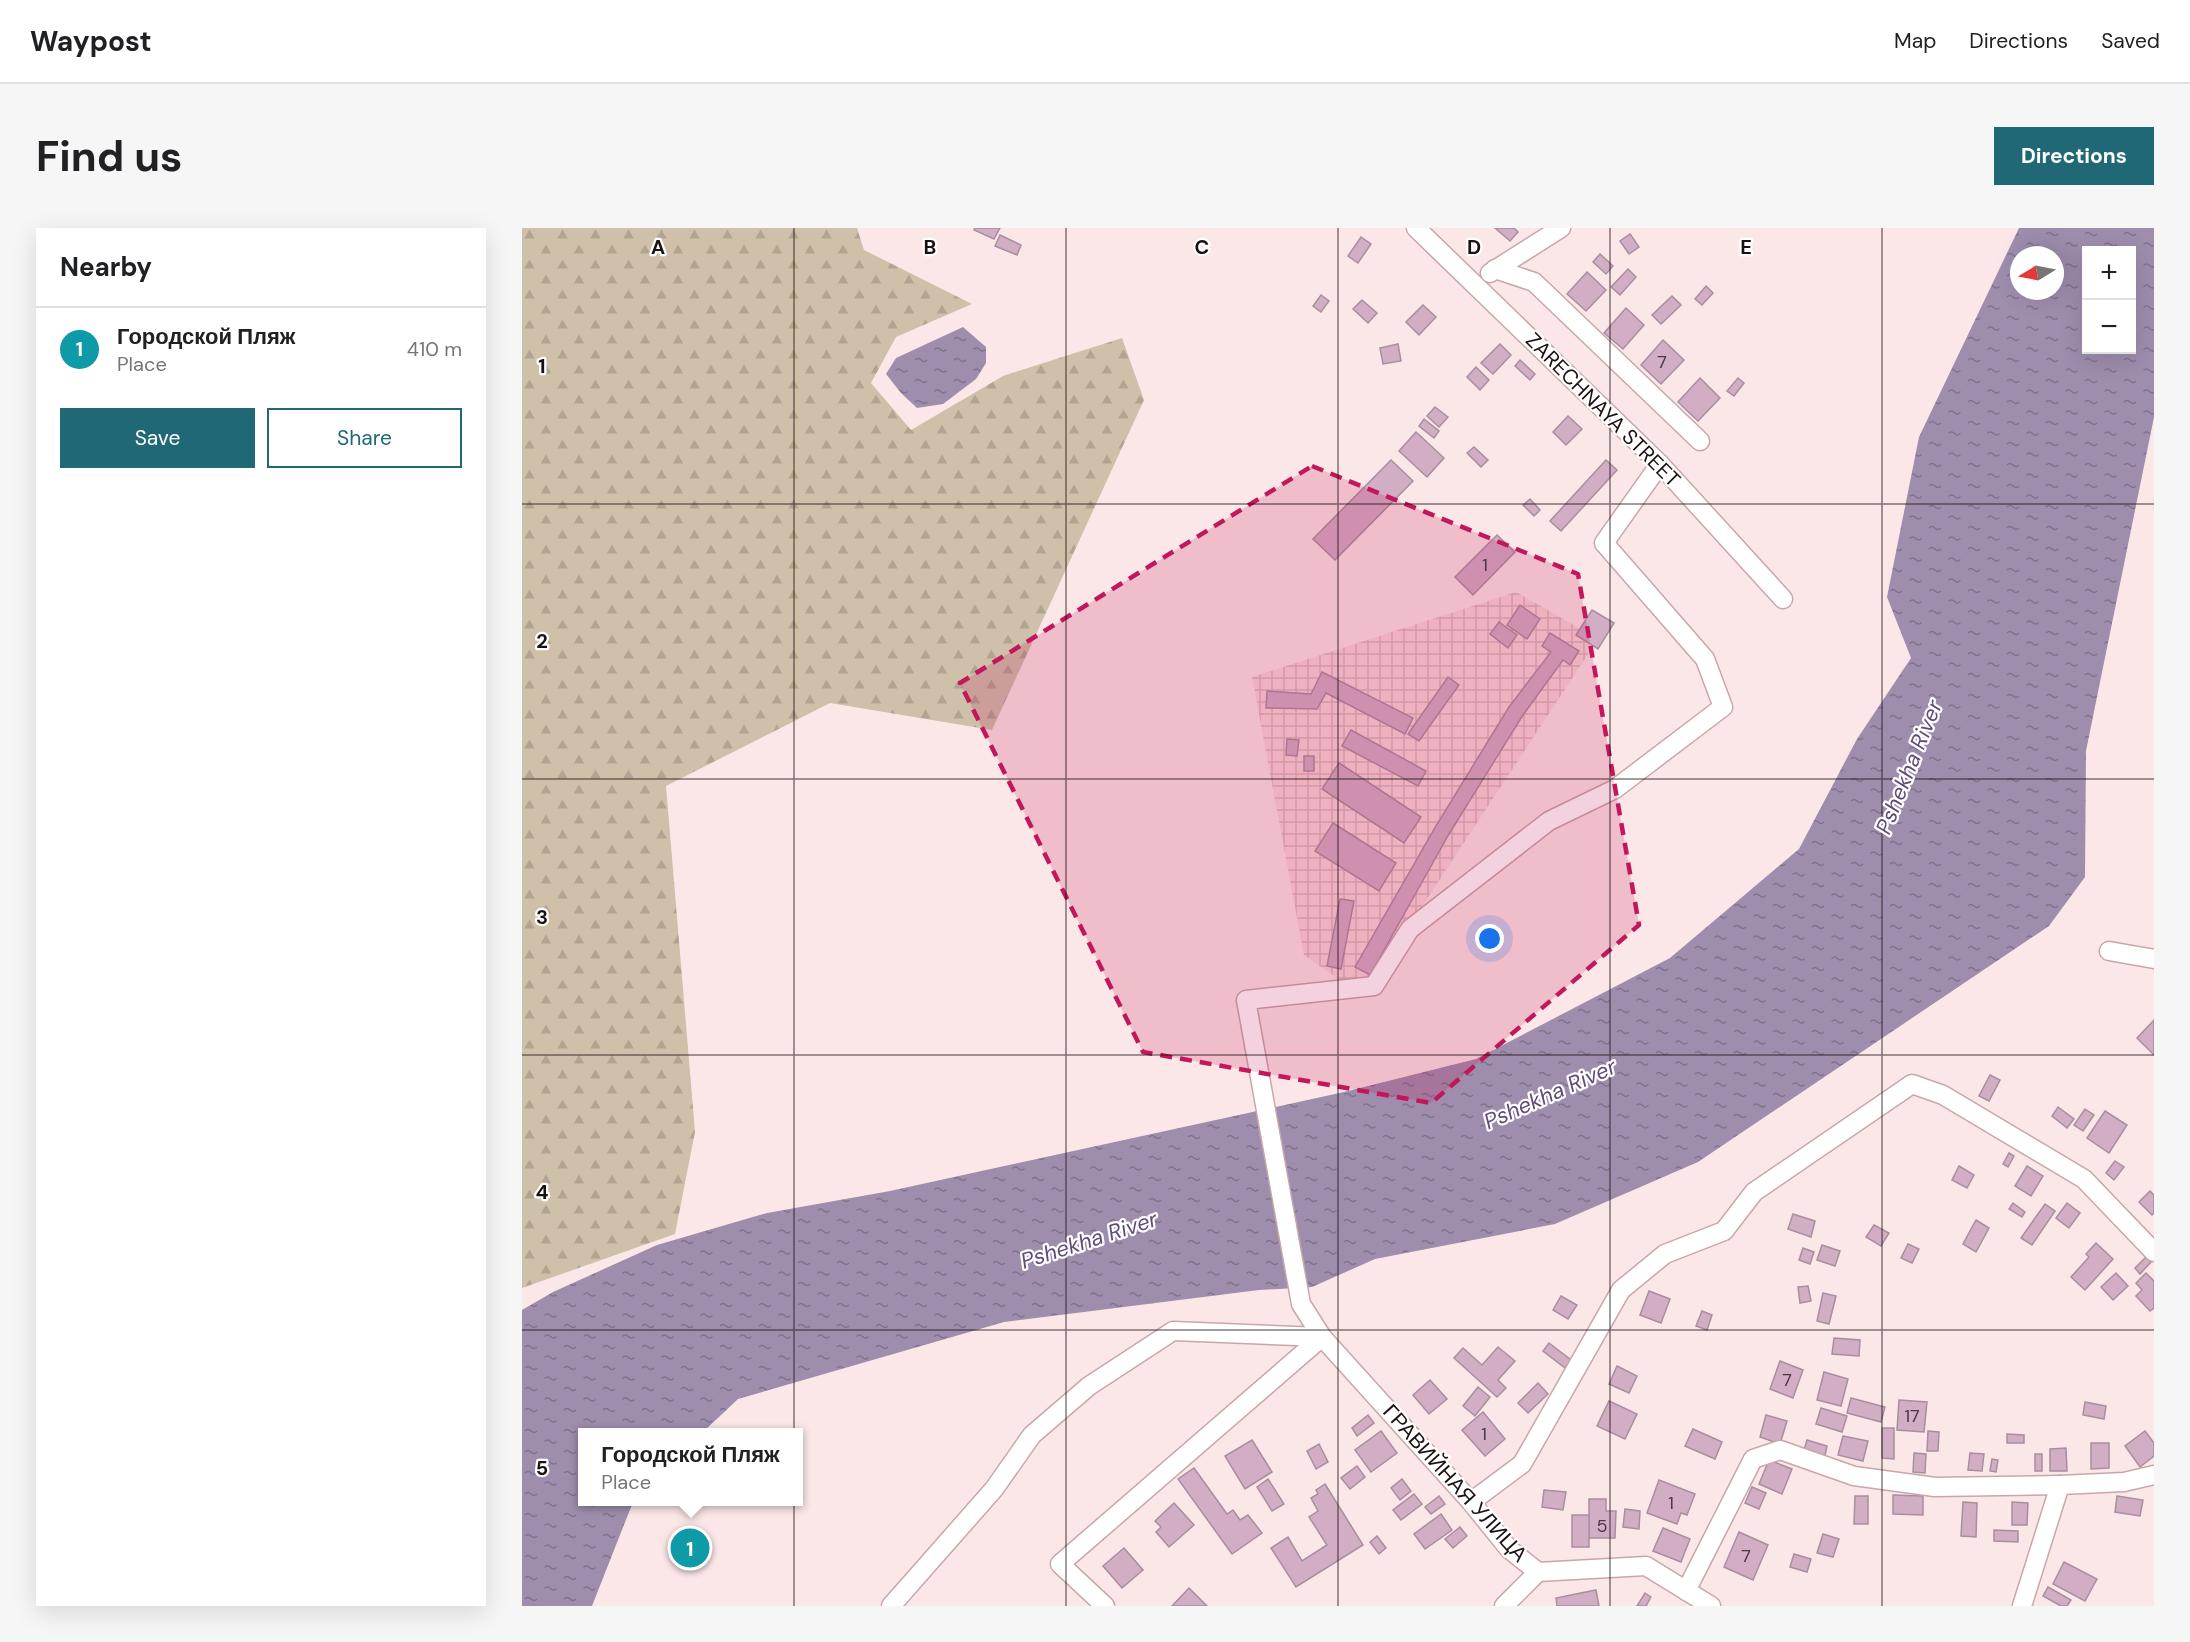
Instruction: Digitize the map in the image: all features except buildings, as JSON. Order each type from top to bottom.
[{"type":"street","name":"ZARECHNAYA STREET","points":[[1416,228],[1660,464],[1783,598]]},
{"type":"street","points":[[1473,283],[1561,228]]},
{"type":"street","points":[[1495,269],[1534,282],[1700,441]]},
{"type":"street","name":"ГРАВИЙНАЯ УЛИЦА","points":[[1660,464],[1604,543],[1706,658],[1723,707],[1614,789],[1550,821],[1410,929],[1374,986],[1246,1000],[1301,1304],[1322,1337],[1471,1502],[1509,1549],[1538,1572],[1646,1566],[1711,1606]]},
{"type":"street","points":[[2109,951],[2154,959]]},
{"type":"street","points":[[1471,1502],[1522,1464],[1621,1290],[1665,1254],[1724,1231],[1754,1192],[1912,1084],[1943,1095],[2084,1179],[2154,1252]]},
{"type":"street","points":[[891,1606],[994,1489],[1032,1435],[1089,1386],[1173,1331],[1322,1337]]},
{"type":"street","points":[[1105,1606],[1060,1563],[1322,1337]]},
{"type":"street","points":[[1686,1591],[1753,1459],[1780,1450],[1854,1476],[1935,1487],[2124,1482],[2154,1475]]},
{"type":"street","points":[[2022,1606],[2060,1485]]},
{"type":"street","points":[[1504,1606],[1538,1572]]},
{"type":"highlighted area","points":[[1312,466],[1578,574],[1639,925],[1431,1103],[1143,1052],[960,683]]},
{"type":"shaded area","points":[[1516,592],[1598,639],[1363,996],[1304,955],[1252,677]]},
{"type":"green space","points":[[522,228],[857,228],[864,250],[972,304],[896,337],[871,383],[911,430],[1003,376],[1122,338],[1144,400],[992,730],[830,703],[666,786],[695,1132],[675,1234],[522,1288]]},
{"type":"water","name":"Pshekha River","points":[[2019,228],[2154,228],[2154,417],[2086,751],[2085,877],[2049,926],[1698,1162],[1555,1224],[1375,1259],[1312,1287],[1259,1290],[1004,1322],[738,1399],[707,1428],[578,1428],[578,1506],[631,1506],[592,1606],[522,1606],[522,1310],[553,1292],[657,1245],[767,1213],[890,1191],[1344,1092],[1476,1059],[1670,958],[1799,849],[1857,739],[1911,658],[1887,597],[1919,437],[2010,247],[2010,300],[2064,300],[2064,246],[2010,246]]},
{"type":"water","points":[[963,327],[986,347],[986,363],[976,379],[943,404],[917,408],[886,374],[896,358]]},
{"type":"place","name":"Городской Пляж","points":[[690,1548]]}]
